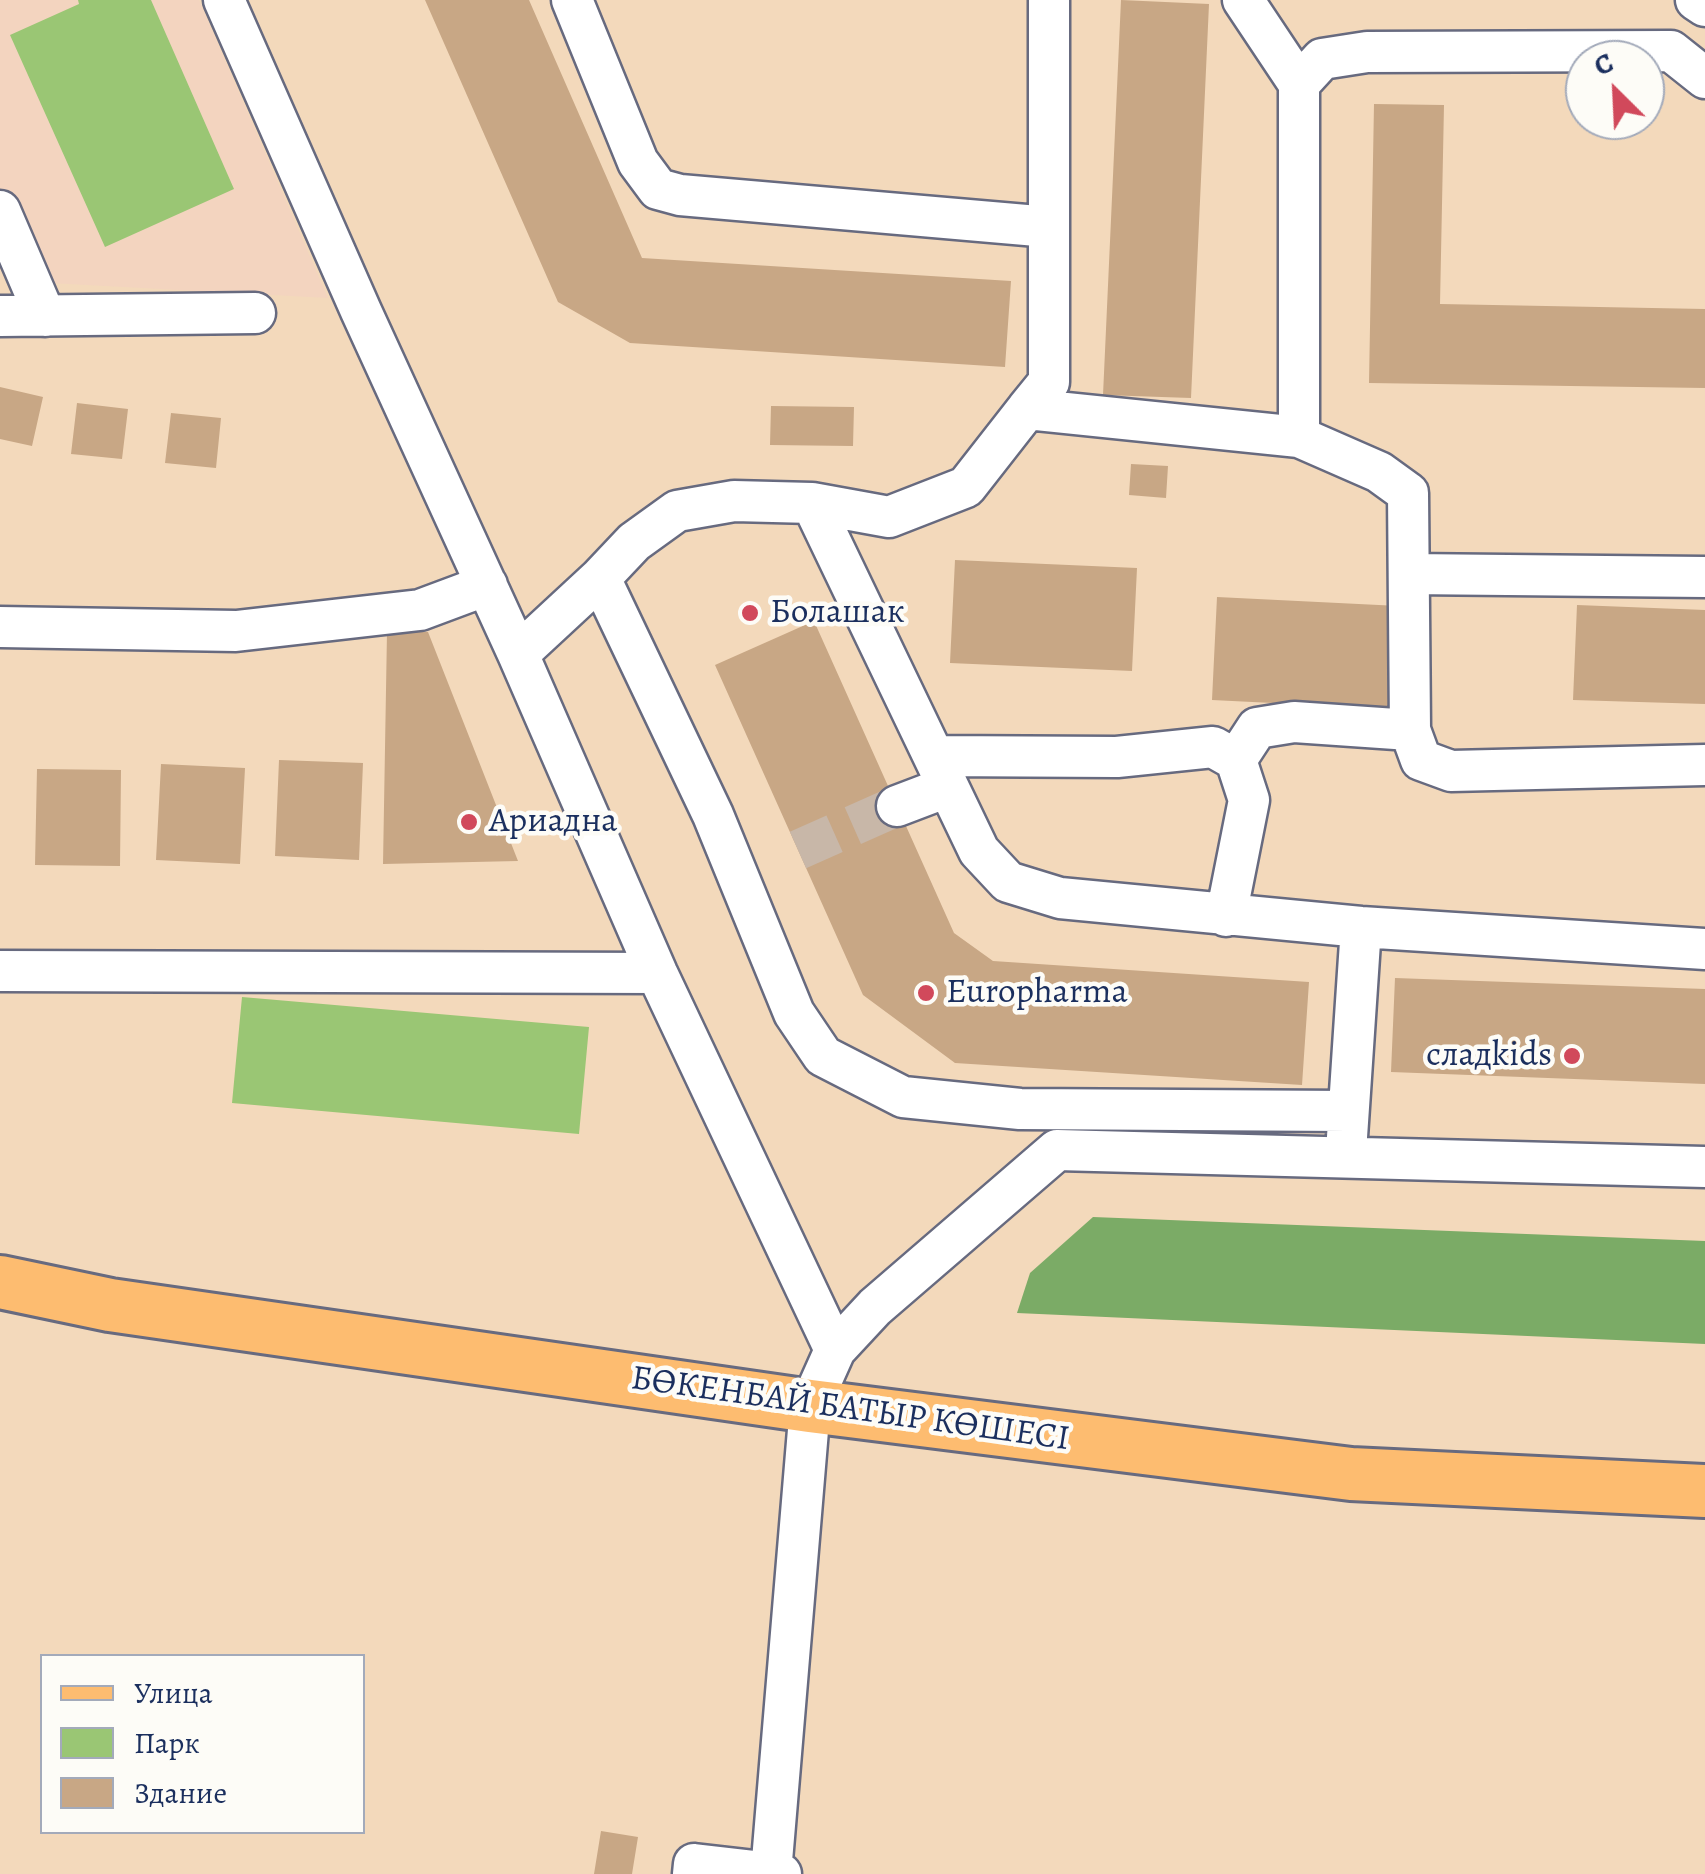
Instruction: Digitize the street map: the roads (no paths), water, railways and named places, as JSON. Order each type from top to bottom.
[{"type":"main road","name":"БӨКЕНБАЙ БАТЫР КӨШЕСІ","points":[[0,1282],[110,1306],[810,1406],[1351,1474],[1705,1491]]},
{"type":"street","points":[[224,0],[657,973],[835,1350]]},
{"type":"street","points":[[572,0],[638,162],[658,189],[680,195],[1048,227]]},
{"type":"street","points":[[518,654],[634,542],[677,511],[734,502],[812,503],[889,517],[966,488],[1050,382],[1049,0]]},
{"type":"street","points":[[1242,0],[1299,84],[1299,437]]},
{"type":"street","points":[[1696,0],[1705,6]]},
{"type":"street","points":[[1299,84],[1322,59],[1368,52],[1670,51],[1705,78]]},
{"type":"street","points":[[0,211],[45,316]]},
{"type":"street","points":[[0,316],[255,313]]},
{"type":"street","points":[[1026,409],[1299,437],[1379,472],[1408,493],[1410,730],[1422,760],[1452,772],[1705,765]]},
{"type":"street","points":[[812,503],[979,851],[1008,882],[1060,898],[1226,916],[1705,948]]},
{"type":"street","points":[[1409,574],[1705,577]]},
{"type":"street","points":[[600,578],[713,816],[794,1013],[823,1056],[903,1097],[1020,1109],[1348,1110]]},
{"type":"street","points":[[0,627],[236,630],[420,610],[486,585]]},
{"type":"street","points":[[1236,760],[1257,728],[1294,722],[1410,730]]},
{"type":"street","points":[[898,806],[941,772],[1213,747],[1236,760],[1249,800],[1226,916]]},
{"type":"street","points":[[1345,1156],[1361,926]]},
{"type":"street","points":[[0,972],[657,973]]},
{"type":"street","points":[[771,1873],[810,1406],[835,1350],[874,1307],[1057,1150],[1705,1167]]},
{"type":"street","points":[[693,1874],[694,1864],[781,1874]]},
{"type":"tunnel","points":[[798,850],[897,806]]},
{"type":"place","name":"Болашак","points":[[750,613]]},
{"type":"place","name":"Ариадна","points":[[469,822]]},
{"type":"place","name":"Europharma","points":[[926,993]]},
{"type":"place","name":"сладkids","points":[[1572,1056]]}]
